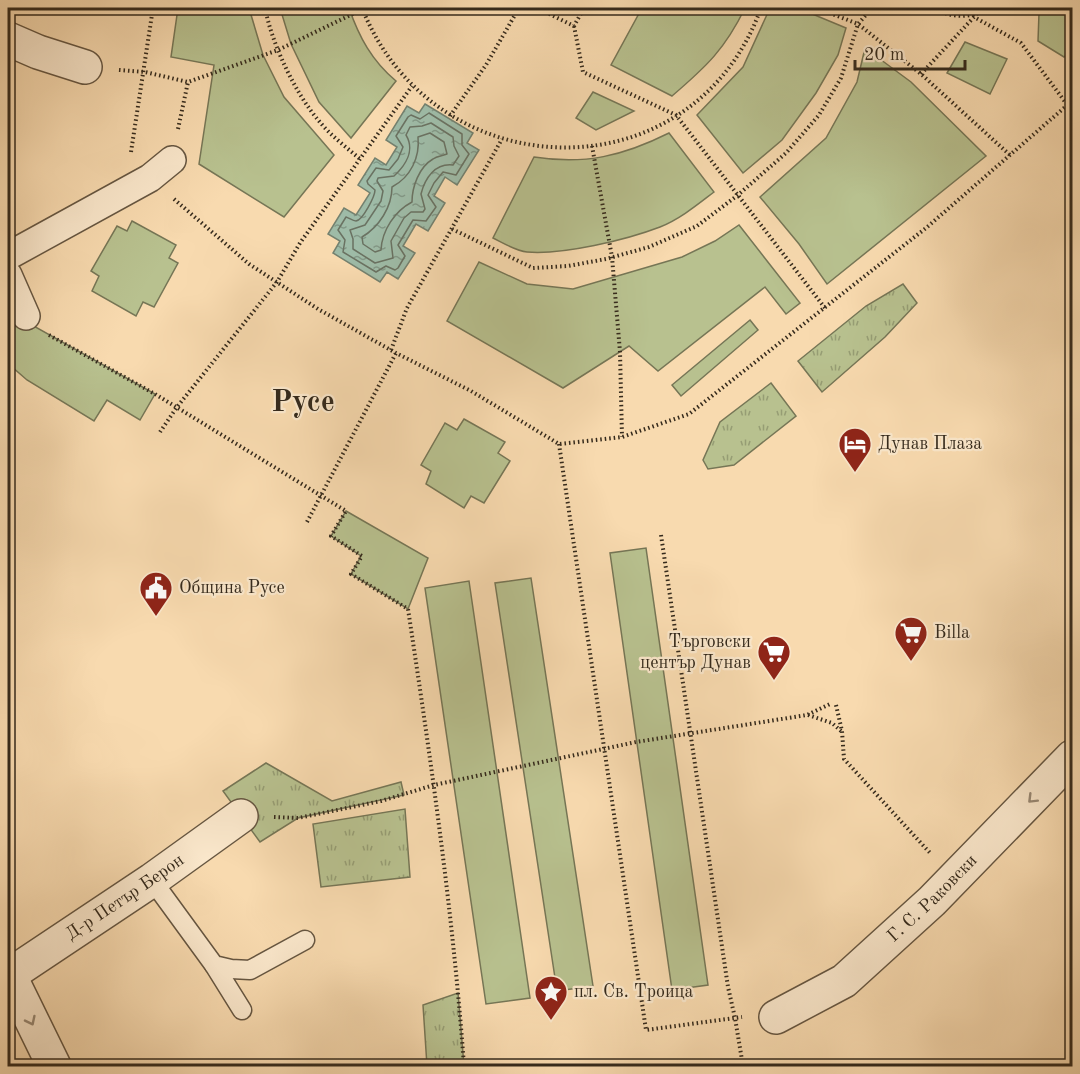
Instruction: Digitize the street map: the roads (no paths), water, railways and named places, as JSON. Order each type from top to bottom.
[{"type":"street","points":[[8,39],[38,52],[85,67]]},
{"type":"street","points":[[8,256],[150,178],[172,160]]},
{"type":"street","points":[[8,275],[26,316]]},
{"type":"street","name":"Г. С. Раковски","points":[[777,1017],[844,981],[886,944],[1072,757]]},
{"type":"street","name":"Д-р Петър Берон","points":[[8,974],[152,880],[241,816]]},
{"type":"street","points":[[8,974],[54,1066]]},
{"type":"lane","points":[[152,880],[214,965],[242,1010]]},
{"type":"lane","points":[[214,965],[250,970],[305,940]]},
{"type":"water","points":[[425,104],[473,133],[467,143],[479,150],[457,185],[445,177],[434,196],[445,203],[428,231],[416,224],[403,246],[415,253],[398,279],[387,272],[380,282],[333,253],[340,241],[328,234],[344,208],[356,215],[370,193],[358,185],[375,158],[386,165],[397,147],[386,140],[407,106],[419,113]]},
{"type":"place","name":"Дунав Плаза","points":[[855,473]]},
{"type":"place","name":"Община Русе","points":[[156,617]]},
{"type":"place","name":"Billa","points":[[911,662]]},
{"type":"place","name":"Tърговски център Дунав","points":[[774,681]]},
{"type":"place","name":"пл. Св. Троица","points":[[551,1021]]},
{"type":"district","name":"Русе","points":[[303,403]]}]
